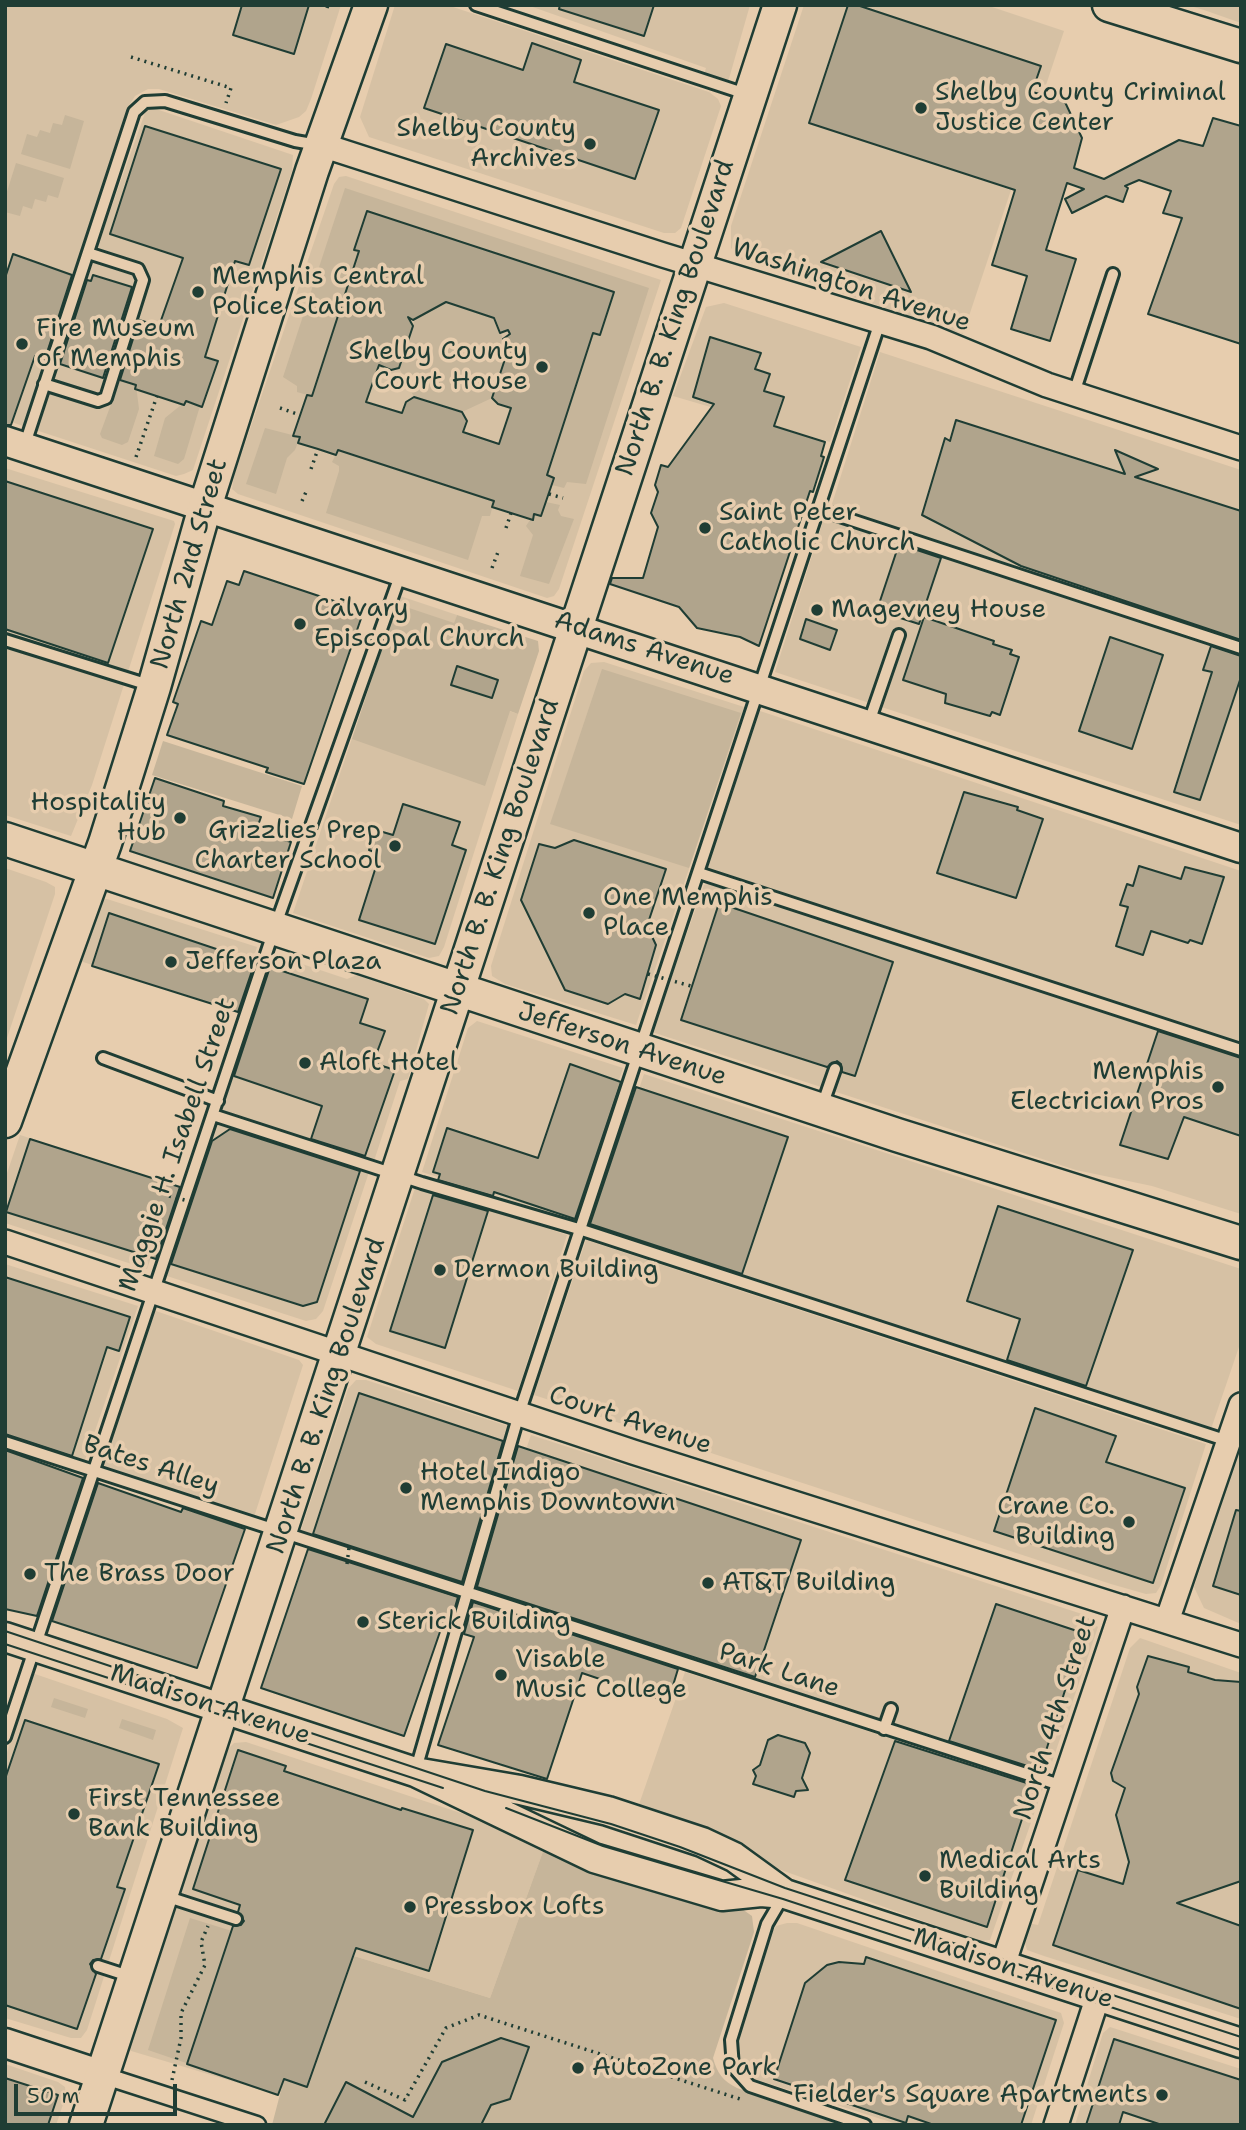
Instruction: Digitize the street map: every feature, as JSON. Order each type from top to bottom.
[{"type":"main road","name":"North 2nd Street","points":[[5,1121],[13,1077],[96,869],[154,687],[205,507],[322,145],[371,5]]},
{"type":"main road","name":"North B. B. King Boulevard","points":[[86,2125],[459,991],[574,626],[780,5]]},
{"type":"main road","points":[[1109,5],[1241,46]]},
{"type":"main road","name":"Jefferson Avenue","points":[[5,839],[821,1110],[1241,1243]]},
{"type":"street","name":"Washington Avenue","points":[[322,145],[693,265],[931,337],[1074,393],[1241,448]]},
{"type":"street","name":"Adams Avenue","points":[[15,444],[1241,848]]},
{"type":"street","name":"Court Avenue","points":[[5,1242],[519,1414],[1241,1645]]},
{"type":"street","points":[[1167,1621],[1241,1405]]},
{"type":"street","name":"North 4th Street","points":[[1003,1965],[1122,1607]]},
{"type":"street","name":"Madison Avenue","points":[[5,1637],[415,1772],[594,1857],[722,1896],[785,1894]]},
{"type":"street","name":"Madison Avenue","points":[[415,1772],[520,1790],[631,1818],[702,1842],[734,1857],[785,1894],[1241,2043]]},
{"type":"street","points":[[1056,2125],[1098,1996]]},
{"type":"street","points":[[5,2043],[257,2125]]},
{"type":"lane","points":[[476,5],[750,95]]},
{"type":"lane","points":[[15,444],[44,384],[134,112],[145,102],[165,101],[295,141],[322,145]]},
{"type":"lane","points":[[44,384],[98,401],[106,398],[143,280],[138,269],[88,253]]},
{"type":"lane","points":[[1074,393],[1113,274]]},
{"type":"lane","points":[[415,1772],[519,1414],[582,1230],[880,321]]},
{"type":"lane","points":[[818,509],[1241,648]]},
{"type":"lane","name":"Maggie H. Isabell Street","points":[[5,1737],[275,927],[402,570]]},
{"type":"lane","points":[[869,724],[899,635]]},
{"type":"lane","points":[[5,639],[154,687]]},
{"type":"lane","points":[[699,873],[1241,1050]]},
{"type":"lane","points":[[103,1058],[218,1101]]},
{"type":"lane","points":[[821,1110],[835,1069]]},
{"type":"lane","points":[[213,1115],[582,1230],[1228,1441]]},
{"type":"lane","name":"Bates Alley","points":[[5,1442],[282,1534]]},
{"type":"lane","name":"Park Lane","points":[[282,1534],[1063,1786]]},
{"type":"lane","points":[[884,1729],[891,1709]]},
{"type":"lane","points":[[785,1894],[767,1924],[731,2040],[733,2067],[750,2086],[865,2125]]},
{"type":"lane","points":[[163,1895],[236,1919]]},
{"type":"lane","points":[[98,1966],[135,1978]]},
{"type":"path","points":[[131,57],[231,88],[221,119]]},
{"type":"path","points":[[136,457],[157,396]]},
{"type":"path","points":[[281,408],[300,415]]},
{"type":"path","points":[[311,469],[318,449]]},
{"type":"path","points":[[302,501],[306,492]]},
{"type":"path","points":[[549,494],[563,498]]},
{"type":"path","points":[[506,528],[511,513]]},
{"type":"path","points":[[492,568],[498,552]]},
{"type":"path","points":[[648,974],[691,986]]},
{"type":"path","points":[[169,1196],[192,1202]]},
{"type":"path","points":[[347,1564],[349,1548]]},
{"type":"path","points":[[167,2096],[181,2038],[181,2012],[205,1965],[201,1942],[217,1912]]},
{"type":"path","points":[[365,2081],[405,2100],[446,2028],[479,2015],[740,2099]]},
{"type":"shaded area","points":[[5,5],[341,5],[311,99],[306,111],[299,117],[276,125],[159,89],[148,89],[135,96],[130,104],[113,153],[79,262],[91,265],[146,110],[153,108],[293,155],[292,171],[193,470],[184,474],[176,476],[5,420]]},
{"type":"shaded area","points":[[395,5],[447,5],[709,92],[718,99],[721,106],[681,228],[675,233],[664,233],[369,137],[360,117]]},
{"type":"shaded area","points":[[527,5],[750,5],[728,82],[704,75],[706,68]]},
{"type":"shaded area","points":[[804,5],[986,5],[1064,31],[963,334],[740,259],[731,248],[731,226]]},
{"type":"shaded area","points":[[1187,5],[1241,5],[1241,23],[1204,10]]},
{"type":"shaded area","points":[[65,115],[84,121],[70,169],[21,154],[27,134],[37,137],[40,130],[50,133],[53,123],[62,125]]},
{"type":"shaded area","points":[[16,163],[64,178],[58,198],[48,195],[46,202],[35,199],[32,209],[23,206],[20,216],[5,212],[5,198]]},
{"type":"shaded area","points":[[346,176],[661,280],[559,589],[554,596],[547,598],[238,494],[232,489],[234,476],[334,184],[339,177]]},
{"type":"shaded area","points":[[345,188],[649,288],[586,484],[567,482],[564,488],[552,485],[547,475],[593,333],[600,334],[613,293],[457,239],[355,250],[359,251],[311,396],[297,392],[297,386],[283,377]]},
{"type":"shaded area","points":[[446,302],[494,318],[508,350],[492,398],[462,412],[414,397],[399,368],[415,319]]},
{"type":"shaded area","points":[[724,303],[861,347],[830,442],[673,396],[706,307]]},
{"type":"shaded area","points":[[880,352],[1241,470],[1241,642],[831,507]]},
{"type":"shaded area","points":[[120,380],[136,385],[139,409],[128,442],[122,445],[102,438],[100,434]]},
{"type":"shaded area","points":[[186,401],[200,406],[184,459],[178,464],[154,456],[165,418]]},
{"type":"shaded area","points":[[265,428],[300,437],[295,450],[287,458],[276,494],[246,484]]},
{"type":"shaded area","points":[[338,450],[494,501],[490,516],[482,516],[468,560],[326,513],[339,471],[339,466],[332,462]]},
{"type":"shaded area","points":[[5,468],[174,521],[175,524],[92,785],[71,836],[5,815]]},
{"type":"shaded area","points":[[546,502],[560,505],[558,510],[561,516],[574,519],[549,584],[520,576],[533,535],[526,526],[534,514],[541,516]]},
{"type":"shaded area","points":[[824,518],[1241,654],[1241,825],[775,672]]},
{"type":"shaded area","name":"Grizzlies Prep Charter School","points":[[400,596],[457,615],[431,698],[451,691],[518,714],[444,947],[439,956],[429,958],[293,913]]},
{"type":"shaded area","points":[[397,604],[454,623],[457,615],[538,641],[539,651],[518,714],[510,711],[485,786],[352,739]]},
{"type":"shaded area","points":[[604,662],[744,707],[636,1025],[505,984],[492,976],[491,966],[584,671],[591,663]]},
{"type":"shaded area","points":[[602,669],[741,713],[689,868],[550,824]]},
{"type":"shaded area","points":[[760,711],[1241,871],[1241,1044],[707,868]]},
{"type":"shaded area","points":[[163,741],[302,786],[292,819],[152,775]]},
{"type":"shaded area","points":[[5,868],[46,882],[55,887],[55,894],[5,1044]]},
{"type":"shaded area","points":[[714,882],[1241,1056],[1241,1214],[1152,1186],[1076,1170],[652,1032],[704,885]]},
{"type":"shaded area","name":"Jefferson Plaza","points":[[107,899],[257,947],[237,1012],[77,960],[99,900]]},
{"type":"shaded area","name":"Aloft Hotel","points":[[275,955],[347,979],[357,975],[424,999],[429,1004],[408,1079],[400,1081],[374,1161],[221,1110]]},
{"type":"shaded area","points":[[477,1021],[623,1068],[572,1220],[422,1172],[468,1028]]},
{"type":"shaded area","points":[[644,1074],[1241,1269],[1241,1341],[1211,1429],[592,1228]]},
{"type":"shaded area","points":[[215,1121],[370,1169],[323,1311],[316,1319],[306,1321],[167,1276]]},
{"type":"shaded area","points":[[20,1135],[176,1185],[147,1269],[5,1223],[5,1179]]},
{"type":"shaded area","points":[[416,1185],[567,1235],[518,1391],[376,1344],[367,1337]]},
{"type":"shaded area","points":[[586,1240],[1206,1444],[1161,1585],[1156,1593],[1146,1594],[1111,1584],[534,1395]]},
{"type":"shaded area","points":[[5,1264],[138,1306],[85,1460],[5,1435]]},
{"type":"shaded area","points":[[153,1310],[299,1360],[303,1365],[254,1517],[99,1465]]},
{"type":"shaded area","name":"Hotel Indigo Memphis Downtown","points":[[356,1380],[366,1380],[511,1427],[459,1587],[300,1533],[348,1389]]},
{"type":"shaded area","points":[[531,1435],[1085,1615],[1098,1627],[1047,1777],[476,1593]]},
{"type":"shaded area","points":[[1241,1448],[1241,1624],[1204,1608],[1194,1587]]},
{"type":"shaded area","points":[[1140,1638],[1241,1673],[1241,2019],[1027,1950],[1024,1939],[1027,1923],[1038,1925],[1130,1648]]},
{"type":"shaded area","points":[[685,1672],[1043,1788],[990,1940],[979,1941],[770,1866],[636,1813]]},
{"type":"shaded area","points":[[32,1673],[167,1719],[183,1728],[87,2030],[81,2038],[71,2038],[5,2018],[5,1759]]},
{"type":"shaded area","points":[[54,1698],[88,1709],[85,1718],[51,1707]]},
{"type":"shaded area","points":[[122,1719],[156,1730],[153,1740],[119,1728]]},
{"type":"shaded area","points":[[246,1742],[500,1826],[545,1846],[490,1998],[354,1956],[307,2087],[284,2079],[278,2095],[128,2050],[225,1752],[234,1743]]},
{"type":"shaded area","points":[[545,1846],[670,1890],[742,1909],[752,1916],[754,1932],[713,2058],[716,2068],[724,2079],[737,2088],[845,2125],[272,2125],[284,2079],[307,2086],[354,1956],[490,1998]]},
{"type":"shaded area","points":[[190,1918],[232,1931],[189,2064],[148,2050]]},
{"type":"shaded area","points":[[797,1923],[1061,2013],[1064,2023],[1031,2125],[900,2125],[748,2077],[740,2065],[737,2043],[769,1937],[776,1926]]},
{"type":"shaded area","name":"Fielder's Square Apartments","points":[[1110,2027],[1241,2069],[1241,2125],[1075,2125],[1103,2033]]},
{"type":"shaded area","points":[[5,2064],[58,2082],[65,2087],[66,2096],[56,2125],[5,2125]]},
{"type":"building","points":[[242,5],[309,5],[294,54],[233,35]]},
{"type":"building","points":[[560,5],[654,5],[644,36],[559,9]]},
{"type":"building","points":[[848,5],[857,5],[1041,66],[1032,92],[1064,100],[1082,138],[1074,168],[1104,179],[1179,140],[1203,146],[1213,118],[1241,126],[1241,344],[1148,314],[1182,218],[1163,213],[1171,191],[1139,180],[1125,186],[1128,188],[1123,202],[1106,196],[1072,213],[1065,199],[1084,189],[1067,183],[1046,250],[1076,259],[1050,341],[1011,329],[1027,276],[992,265],[1015,190],[809,123]]},
{"type":"building","name":"Shelby County Archives","points":[[532,43],[581,60],[574,82],[659,110],[635,179],[424,108],[446,44],[523,70]]},
{"type":"building","name":"Memphis Central Police Station","points":[[145,126],[281,169],[249,265],[235,261],[205,357],[218,361],[202,407],[186,401],[184,405],[135,389],[136,385],[120,380],[139,320],[159,326],[183,258],[110,234]]},
{"type":"building","name":"Shelby County Court House","points":[[367,211],[614,292],[600,335],[593,333],[547,475],[554,478],[541,516],[534,514],[533,520],[492,507],[494,501],[338,450],[336,455],[298,443],[300,437],[293,436],[307,395],[312,396],[359,251],[354,250]],"holes":[[[446,302],[494,318],[500,333],[508,330],[510,334],[503,339],[508,350],[492,398],[498,404],[511,408],[499,444],[463,432],[467,421],[462,412],[414,397],[406,402],[402,413],[366,402],[379,365],[391,370],[399,368],[413,326],[408,317],[413,320]]]},
{"type":"building","points":[[881,231],[911,292],[821,262]]},
{"type":"building","name":"Fire Museum of Memphis","points":[[13,254],[72,275],[45,359],[35,356],[11,425],[5,425],[5,278]]},
{"type":"building","points":[[93,275],[132,287],[103,378],[60,364],[87,280],[91,281]]},
{"type":"building","name":"Saint Peter Catholic Church","points":[[710,337],[761,353],[755,369],[770,374],[764,391],[784,397],[774,426],[825,442],[821,456],[824,457],[813,492],[810,491],[759,646],[740,637],[697,628],[679,607],[610,584],[612,578],[643,578],[658,527],[651,513],[658,492],[655,485],[661,465],[668,467],[714,404],[693,397]]},
{"type":"building","points":[[956,420],[1125,474],[1115,450],[1158,469],[1135,477],[1241,511],[1241,640],[1021,566],[922,515],[945,438],[950,441]]},
{"type":"building","points":[[5,481],[153,529],[108,663],[5,629]]},
{"type":"building","points":[[899,544],[941,558],[919,624],[888,614],[890,608],[879,604]]},
{"type":"building","points":[[244,571],[340,603],[341,599],[365,607],[304,784],[266,772],[268,768],[167,735],[178,704],[173,702],[201,621],[212,625],[227,581],[239,585]]},
{"type":"building","points":[[924,617],[994,641],[993,644],[1012,650],[1010,654],[1019,657],[1000,715],[992,712],[990,716],[945,703],[946,694],[903,680]]},
{"type":"building","name":"Magevney House","points":[[806,619],[837,630],[830,650],[800,639]]},
{"type":"building","points":[[1110,637],[1163,655],[1132,749],[1079,731]]},
{"type":"building","points":[[1211,646],[1241,656],[1241,677],[1200,800],[1174,792],[1212,672],[1203,670]]},
{"type":"building","points":[[457,666],[498,680],[492,698],[451,685]]},
{"type":"building","points":[[155,778],[224,801],[223,806],[261,817],[256,831],[291,842],[273,898],[130,851]]},
{"type":"building","points":[[964,792],[1018,807],[1017,810],[1043,819],[1016,898],[937,873]]},
{"type":"building","points":[[403,804],[460,822],[452,845],[466,850],[435,944],[359,920],[380,854],[369,850],[376,830],[393,835]]},
{"type":"building","name":"One Memphis Place","points":[[574,840],[666,869],[647,926],[656,945],[640,999],[625,994],[608,1004],[565,990],[521,900],[539,844],[555,848]]},
{"type":"building","points":[[1139,866],[1181,879],[1185,867],[1224,877],[1202,944],[1190,940],[1188,943],[1151,931],[1143,955],[1116,946],[1128,907],[1120,905],[1127,884],[1133,886]]},
{"type":"building","points":[[719,903],[893,962],[855,1076],[842,1072],[841,1064],[837,1061],[827,1067],[681,1020]]},
{"type":"building","name":"Jefferson Plaza","points":[[109,913],[255,962],[238,1012],[92,966]]},
{"type":"building","name":"Aloft Hotel","points":[[270,967],[368,999],[360,1023],[385,1031],[373,1063],[395,1070],[365,1156],[311,1139],[322,1106],[234,1076]]},
{"type":"building","points":[[1158,1031],[1241,1058],[1241,1136],[1184,1117],[1168,1159],[1120,1145]]},
{"type":"building","points":[[570,1064],[621,1082],[575,1219],[494,1192],[493,1196],[438,1180],[440,1174],[433,1172],[447,1128],[538,1158]]},
{"type":"building","points":[[636,1087],[788,1137],[742,1274],[590,1224]]},
{"type":"building","points":[[230,1129],[360,1171],[317,1302],[303,1306],[171,1264],[212,1141]]},
{"type":"building","points":[[30,1139],[180,1187],[156,1259],[6,1212]]},
{"type":"building","name":"Dermon Building","points":[[433,1195],[488,1211],[445,1348],[390,1331]]},
{"type":"building","points":[[998,1206],[1133,1250],[1086,1386],[1007,1360],[1020,1319],[967,1301]]},
{"type":"building","points":[[5,1277],[130,1317],[119,1351],[107,1347],[72,1456],[5,1434]]},
{"type":"building","name":"Hotel Indigo Memphis Downtown","points":[[359,1393],[503,1441],[462,1582],[313,1534]]},
{"type":"building","points":[[1035,1408],[1116,1436],[1106,1462],[1185,1488],[1153,1583],[994,1531]]},
{"type":"building","points":[[518,1446],[801,1540],[755,1677],[477,1587]]},
{"type":"building","points":[[5,1450],[83,1478],[37,1616],[5,1609]]},
{"type":"building","points":[[98,1483],[181,1512],[183,1508],[245,1529],[197,1668],[52,1621]]},
{"type":"building","points":[[1236,1510],[1241,1511],[1241,1595],[1213,1586]]},
{"type":"building","name":"Sterick Building","points":[[308,1549],[458,1597],[449,1628],[442,1626],[404,1736],[261,1688]]},
{"type":"building","points":[[473,1602],[678,1669],[668,1702],[582,1673],[547,1779],[438,1745],[474,1637],[464,1634]]},
{"type":"building","points":[[996,1604],[1083,1633],[1040,1770],[949,1741]]},
{"type":"building","points":[[1148,1656],[1189,1667],[1188,1672],[1215,1680],[1241,1682],[1241,1881],[1177,1903],[1241,1926],[1241,2009],[1053,1945],[1078,1870],[1123,1884],[1129,1862],[1116,1815],[1125,1788],[1113,1781],[1111,1773],[1139,1694],[1137,1687]]},
{"type":"building","points":[[25,1720],[159,1764],[117,1887],[125,1889],[101,1959],[93,1960],[90,1964],[96,1974],[77,2029],[5,2005],[5,1779]]},
{"type":"building","points":[[778,1735],[805,1743],[810,1753],[802,1778],[808,1790],[796,1791],[794,1797],[753,1784],[756,1776],[753,1770],[760,1765],[768,1740]]},
{"type":"building","points":[[895,1741],[1033,1785],[987,1927],[845,1880]]},
{"type":"building","points":[[238,1750],[286,1766],[284,1771],[401,1810],[402,1808],[473,1830],[429,1971],[356,1948],[307,2087],[284,2079],[278,2095],[187,2064],[233,1926],[241,1925],[244,1921],[238,1912],[240,1905],[193,1889]]},
{"type":"building","points":[[866,1957],[1056,2020],[1021,2125],[934,2125],[908,2116],[906,2123],[774,2079],[805,1983],[827,1965],[839,1962],[864,1964]]},
{"type":"building","name":"AutoZone Park","points":[[501,2038],[529,2047],[510,2099],[491,2105],[481,2125],[324,2125],[346,2082],[413,2117],[442,2062]]},
{"type":"building","name":"Fielder's Square Apartments","points":[[1114,2039],[1241,2080],[1241,2125],[1162,2125],[1123,2112],[1119,2125],[1086,2125]]},
{"type":"building","points":[[5,2078],[58,2095],[48,2125],[5,2125]]},
{"type":"tram line","points":[[5,1631],[485,1791],[611,1824],[680,1847],[785,1888],[1241,2037]]},
{"type":"tram line","points":[[5,1644],[443,1788]]},
{"type":"tram line","points":[[506,1808],[603,1846],[783,1899],[1241,2050]]},
{"type":"place","name":"Shelby County Criminal Justice Center","points":[[921,108]]},
{"type":"place","name":"Shelby County Archives","points":[[590,144]]},
{"type":"place","name":"Memphis Central Police Station","points":[[198,292]]},
{"type":"place","name":"Fire Museum of Memphis","points":[[22,344]]},
{"type":"place","name":"Shelby County Court House","points":[[542,367]]},
{"type":"place","name":"Saint Peter Catholic Church","points":[[705,528]]},
{"type":"place","name":"Magevney House","points":[[817,610]]},
{"type":"place","name":"Calvary Episcopal Church","points":[[300,624]]},
{"type":"place","name":"Hospitality Hub","points":[[180,818]]},
{"type":"place","name":"Grizzlies Prep Charter School","points":[[395,846]]},
{"type":"place","name":"One Memphis Place","points":[[589,913]]},
{"type":"place","name":"Jefferson Plaza","points":[[171,962]]},
{"type":"place","name":"Aloft Hotel","points":[[305,1063]]},
{"type":"place","name":"Memphis Electrician Pros","points":[[1218,1087]]},
{"type":"place","name":"Dermon Building","points":[[440,1270]]},
{"type":"place","name":"Hotel Indigo Memphis Downtown","points":[[406,1488]]},
{"type":"place","name":"Crane Co. Building","points":[[1129,1522]]},
{"type":"place","name":"The Brass Door","points":[[30,1574]]},
{"type":"place","name":"AT&T Building","points":[[708,1583]]},
{"type":"place","name":"Sterick Building","points":[[363,1622]]},
{"type":"place","name":"Visable Music College","points":[[501,1675]]},
{"type":"place","name":"First Tennessee Bank Building","points":[[74,1814]]},
{"type":"place","name":"Medical Arts Building","points":[[925,1876]]},
{"type":"place","name":"Pressbox Lofts","points":[[410,1907]]},
{"type":"place","name":"AutoZone Park","points":[[578,2068]]},
{"type":"place","name":"Fielder's Square Apartments","points":[[1162,2095]]}]
